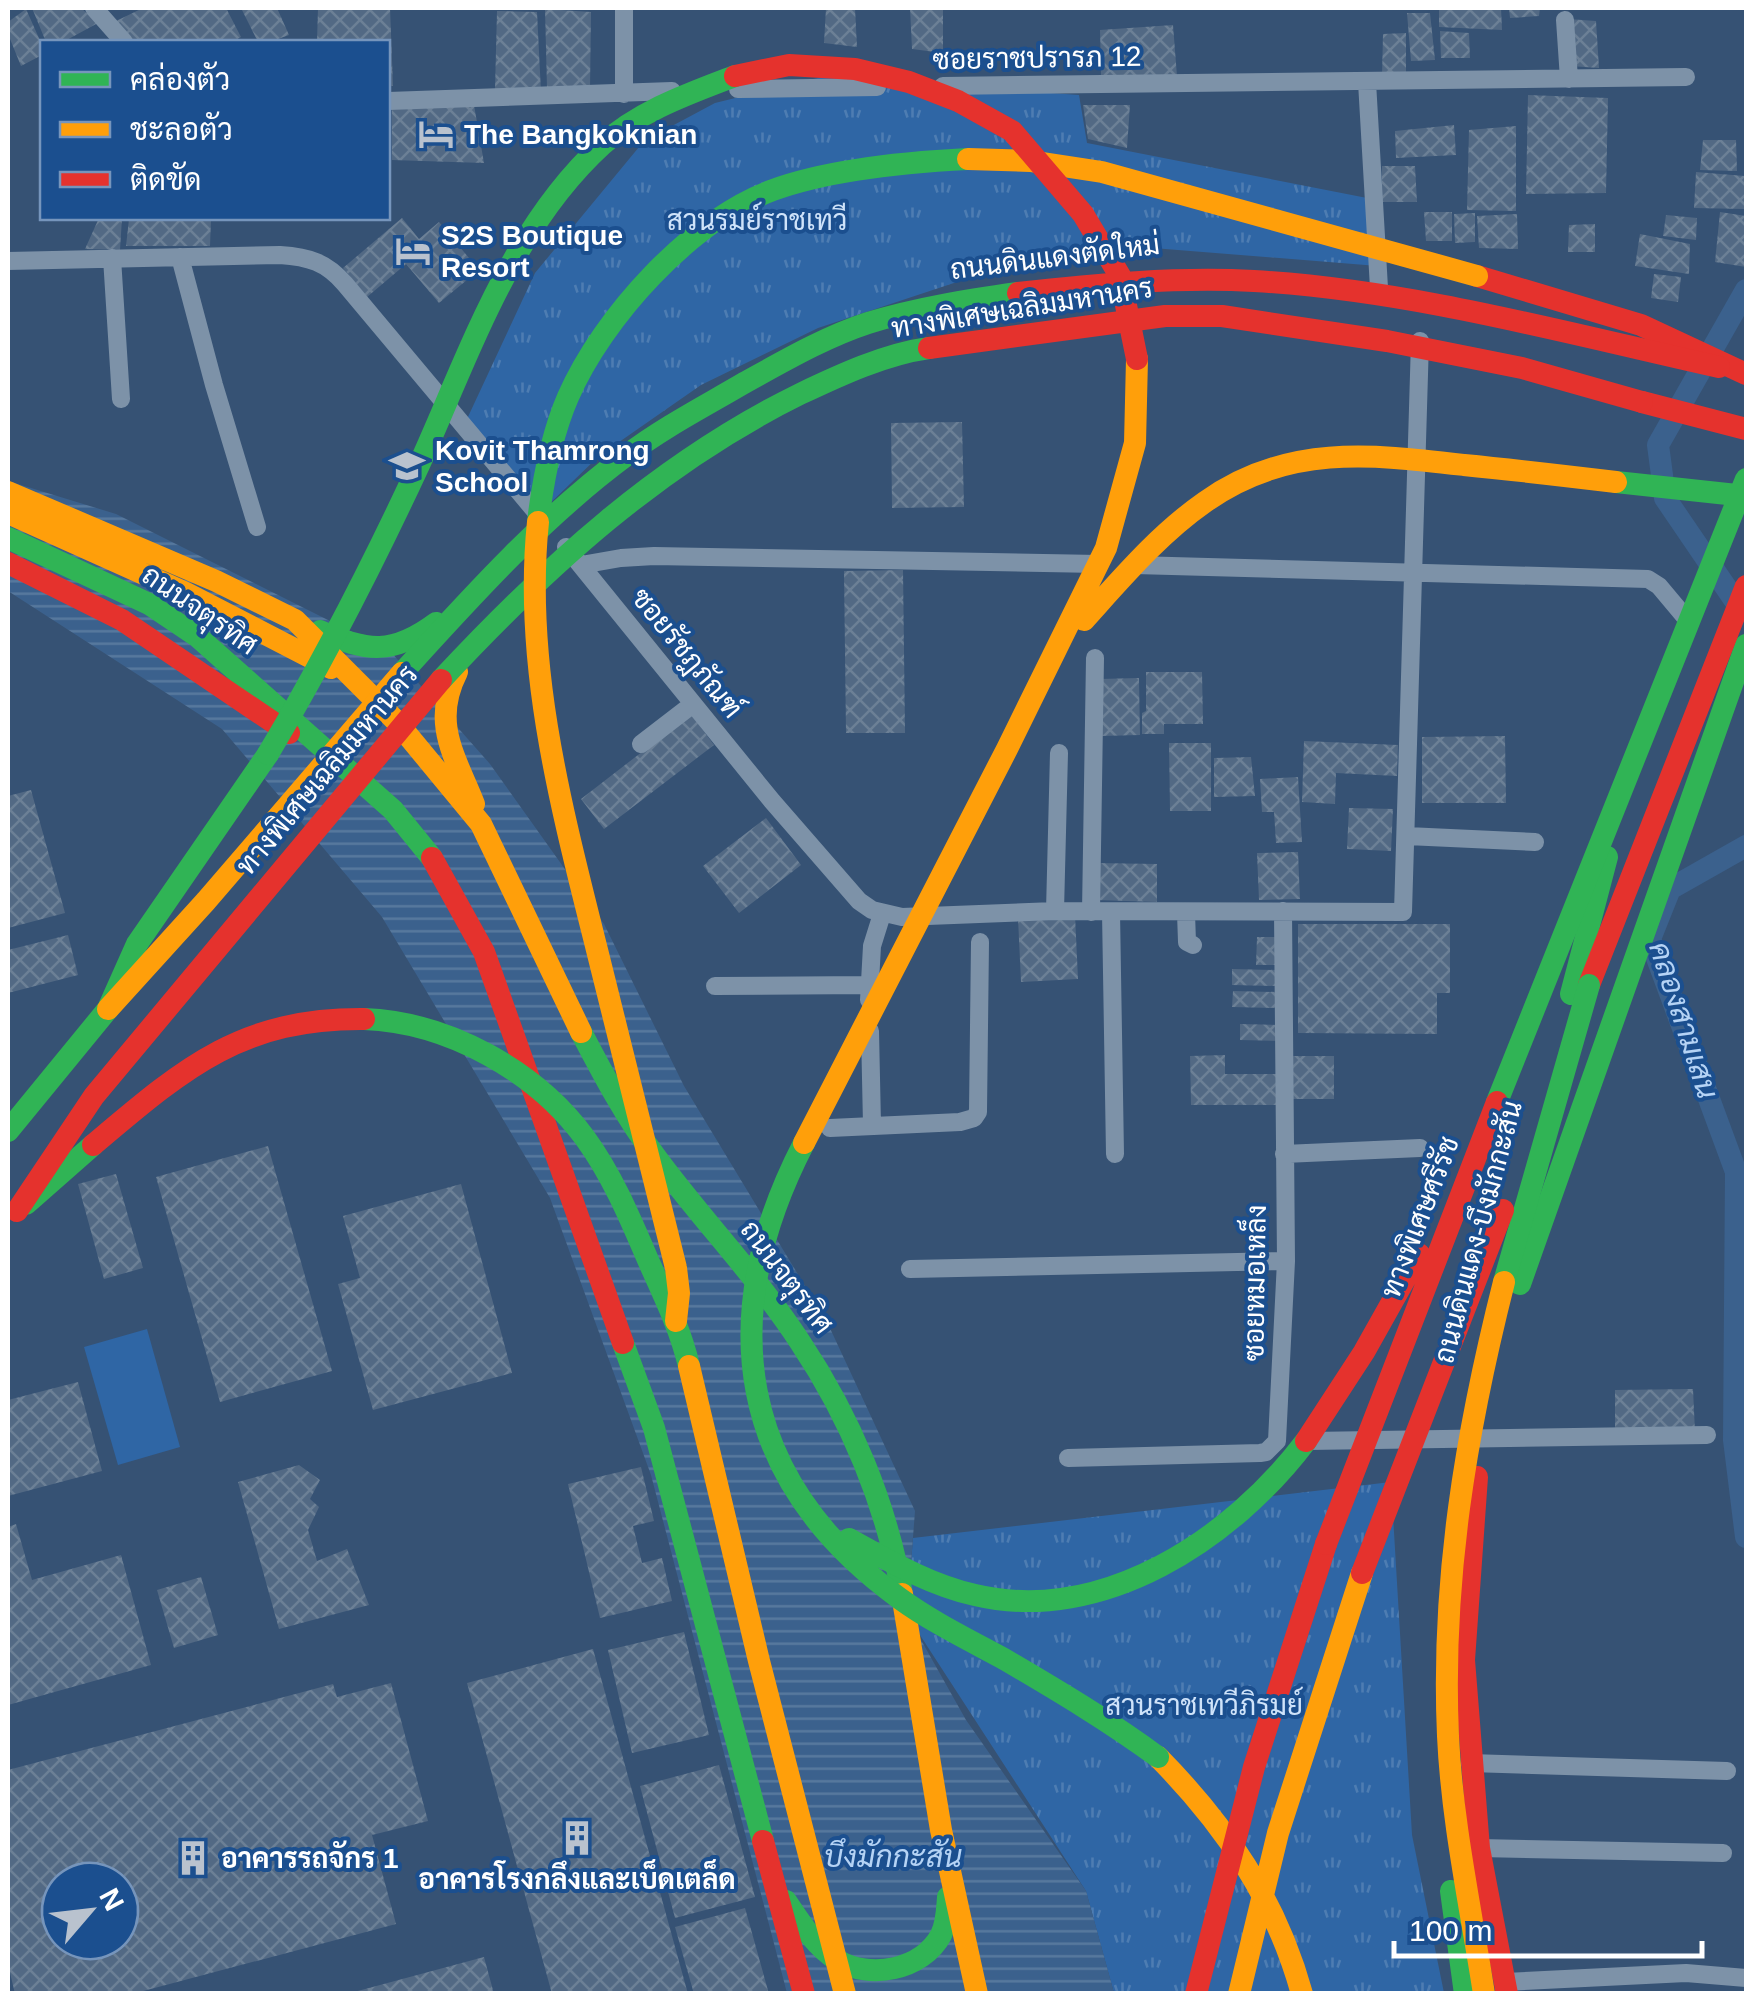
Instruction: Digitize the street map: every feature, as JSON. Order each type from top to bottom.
[{"type":"main road","points":[[108,1008],[137,944],[231,812],[309,686],[397,515],[492,302],[540,216],[564,183],[626,125],[697,90],[736,76],[789,65],[855,69],[910,82],[958,102],[1012,132],[1083,214],[1120,276],[1138,359],[1136,443],[1106,548],[777,1202],[751,1300],[749,1329],[756,1399],[792,1489],[855,1564],[903,1600],[1118,1728],[1158,1757],[1192,1790],[1248,1864],[1273,1912],[1302,1994]]},
{"type":"main road","points":[[676,1321],[676,1268],[566,820],[536,666],[532,604],[539,492],[570,393],[608,327],[676,252],[726,216],[775,190],[861,170],[962,158],[1058,164],[1153,186],[1606,313],[1664,335],[1727,372]]},
{"type":"main road","name":"ถนนดินแดงตัดใหม่","points":[[296,620],[348,644],[369,649],[395,648],[432,627],[541,518],[606,464],[678,414],[853,322],[1018,285],[1208,271],[1275,273],[1546,320],[1727,372]]},
{"type":"main road","name":"ทางพิเศษเฉลิมมหานคร","points":[[8,1131],[108,1008],[181,932],[392,680],[570,500],[630,452],[692,413],[786,360],[844,333],[947,304],[1024,290],[1148,282],[1275,282],[1396,300],[1727,372]]},
{"type":"main road","points":[[481,824],[444,727],[445,694],[462,664],[506,617],[684,472],[811,398],[898,361],[1025,325],[1148,309],[1212,309],[1320,320],[1548,366],[1746,427]]},
{"type":"main road","name":"ทางพิเศษเฉลิมมหานคร","points":[[12,1218],[94,1096],[440,681],[508,608],[602,522],[680,463],[770,409],[834,378],[914,350],[1164,316],[1222,316],[1402,344],[1522,368],[1746,427]]},
{"type":"main road","points":[[1057,650],[1174,523],[1230,484],[1261,468],[1293,459],[1368,454],[1746,496]]},
{"type":"main road","name":"ทางพิเศษศรีรัช","points":[[1196,1994],[1234,1829],[1288,1652],[1479,1146],[1746,478]]},
{"type":"main road","name":"ถนนจตุรทิศ","points":[[8,492],[216,580],[296,620],[396,721],[481,824],[552,977],[610,1085],[652,1152],[798,1338],[854,1438],[896,1554],[942,1830],[977,1994]]},
{"type":"main road","name":"ถนนจตุรทิศ","points":[[8,513],[186,593],[356,682]]},
{"type":"main road","name":"ถนนดินแดง-บึงมักกะสัน","points":[[1466,1994],[1450,1872],[1436,1654],[1456,1442],[1606,858],[1696,630],[1742,527]]},
{"type":"main road","name":"ถนนจตุรทิศ","points":[[8,538],[88,573],[182,626],[339,760],[393,810],[428,852],[484,952],[654,1428],[804,1994]]},
{"type":"main road","name":"ถนนจตุรทิศ","points":[[8,563],[122,620],[247,708],[339,760]]},
{"type":"main road","points":[[1239,1994],[1253,1925],[1315,1709],[1362,1572],[1746,586]]},
{"type":"main road","name":"ถนนดินแดง-บึงมักกะสัน","points":[[1499,1990],[1479,1848],[1464,1660],[1480,1441],[1526,1260],[1746,645]]},
{"type":"main road","points":[[1499,1990],[1460,1852],[1448,1738],[1446,1652],[1450,1572],[1458,1496],[1489,1341],[1590,985]]},
{"type":"main road","points":[[12,1218],[155,1092],[194,1064],[234,1042],[299,1024],[376,1020],[422,1027],[468,1044],[511,1068],[548,1098],[576,1127],[604,1169],[676,1321],[845,1994]]},
{"type":"main road","points":[[817,1522],[952,1589],[995,1599],[1070,1597],[1177,1560],[1208,1542],[1239,1516],[1307,1442],[1347,1382],[1479,1146]]},
{"type":"main road","points":[[779,1890],[802,1925],[842,1963],[881,1969],[916,1962],[937,1944],[949,1914],[942,1830]]},
{"type":"street","points":[[94,8],[122,40]]},
{"type":"street","points":[[624,8],[624,94]]},
{"type":"street","points":[[1565,20],[1569,79]]},
{"type":"street","name":"ซอยราชปรารภ 12","points":[[390,101],[709,89],[1686,77]]},
{"type":"street","points":[[1367,82],[1379,288]]},
{"type":"street","name":"ซอยรัชฎภัณฑ์","points":[[8,261],[280,255],[308,257],[335,272],[859,901],[882,914]]},
{"type":"street","points":[[180,257],[258,527]]},
{"type":"street","points":[[112,258],[121,399]]},
{"type":"street","points":[[872,1125],[869,985],[872,946],[882,914],[902,917],[1055,911],[1403,912],[1420,338]]},
{"type":"street","points":[[577,561],[654,556],[1031,562],[1648,580],[1659,586],[1696,630]]},
{"type":"street","points":[[1091,912],[1095,658]]},
{"type":"street","points":[[641,744],[693,704]]},
{"type":"street","points":[[1055,911],[1059,754]]},
{"type":"street","points":[[1407,836],[1534,842]]},
{"type":"street","name":"ซอยหมอเหล็ง","points":[[1277,1441],[1286,1261],[1283,911]]},
{"type":"street","points":[[1111,912],[1115,1154]]},
{"type":"street","points":[[1186,913],[1187,942],[1193,945]]},
{"type":"street","points":[[830,1128],[960,1122],[974,1118],[978,1112],[980,942]]},
{"type":"street","points":[[715,986],[869,985]]},
{"type":"street","points":[[1284,1154],[1420,1148]]},
{"type":"street","points":[[910,1269],[1286,1261]]},
{"type":"street","points":[[1068,1458],[1260,1453],[1277,1441],[1283,1446],[1708,1435]]},
{"type":"street","points":[[1470,1763],[1726,1771]]},
{"type":"street","points":[[1479,1848],[1723,1853]]},
{"type":"street","points":[[1499,1990],[1686,1973],[1746,1978]]},
{"type":"green space","name":"สวนรมย์ราชเทวี","points":[[822,77],[1079,95],[1087,143],[1367,198],[1378,266],[1153,248],[966,279],[818,328],[701,385],[599,456],[543,510],[467,419],[535,273],[644,141],[715,103]]},
{"type":"green space","points":[[147,1329],[180,1447],[118,1465],[84,1347]]},
{"type":"green space","name":"สวนราชเทวีภิรมย์","points":[[1391,1482],[1412,1835],[1444,1993],[1114,1993],[1086,1891],[907,1615],[913,1538]]},
{"type":"water","name":"บึงมักกะสัน","points":[[8,481],[116,514],[390,651],[490,764],[604,924],[684,1086],[828,1324],[915,1511],[907,1615],[966,1720],[1086,1891],[1114,1993],[787,1993],[651,1475],[550,1198],[382,917],[222,729],[8,591]]},
{"type":"building","points":[[32,8],[81,8],[98,23],[67,40],[45,40]]},
{"type":"building","points":[[143,8],[226,8],[241,37],[132,40],[114,22]]},
{"type":"building","points":[[241,8],[277,8],[289,35],[257,40]]},
{"type":"building","points":[[318,8],[390,8],[393,86],[390,40],[317,40]]},
{"type":"building","points":[[826,8],[855,8],[857,47],[824,43]]},
{"type":"building","points":[[910,8],[943,8],[943,53],[912,49]]},
{"type":"building","points":[[1439,8],[1501,8],[1502,30],[1439,27]]},
{"type":"building","points":[[1509,8],[1540,8],[1539,16],[1510,18]]},
{"type":"building","points":[[26,9],[40,40],[40,56],[21,66],[8,34],[8,22]]},
{"type":"building","points":[[545,9],[591,12],[590,89],[547,88]]},
{"type":"building","points":[[497,11],[537,12],[541,92],[495,89]]},
{"type":"building","points":[[1407,13],[1430,13],[1435,60],[1411,61]]},
{"type":"building","points":[[1568,19],[1596,21],[1599,68],[1570,66]]},
{"type":"building","points":[[1173,25],[1177,76],[1101,76],[1100,30]]},
{"type":"building","points":[[1440,31],[1469,33],[1470,58],[1441,58]]},
{"type":"building","points":[[1406,33],[1406,76],[1382,76],[1383,34]]},
{"type":"building","points":[[1528,95],[1608,98],[1606,193],[1526,194]]},
{"type":"building","name":"The Bangkoknian","points":[[474,105],[484,163],[392,160],[392,108]]},
{"type":"building","points":[[1083,105],[1130,105],[1127,148],[1088,139]]},
{"type":"building","points":[[1454,125],[1456,155],[1396,158],[1395,131]]},
{"type":"building","points":[[1516,126],[1516,211],[1467,210],[1469,130]]},
{"type":"building","points":[[1703,140],[1736,140],[1737,171],[1700,170]]},
{"type":"building","points":[[1382,166],[1415,166],[1417,202],[1382,202]]},
{"type":"building","points":[[1696,172],[1745,176],[1744,209],[1694,208]]},
{"type":"building","points":[[1424,212],[1452,212],[1452,241],[1426,241]]},
{"type":"building","points":[[1720,212],[1746,216],[1746,267],[1715,262]]},
{"type":"building","points":[[1475,213],[1475,242],[1455,243],[1454,214]]},
{"type":"building","points":[[1517,214],[1518,249],[1479,248],[1477,216]]},
{"type":"building","points":[[1666,215],[1697,218],[1696,240],[1663,236]]},
{"type":"building","name":"S2S Boutique Resort","points":[[402,218],[419,239],[439,222],[479,270],[439,303],[406,264],[367,297],[343,268]]},
{"type":"building","points":[[98,220],[122,220],[120,250],[85,249]]},
{"type":"building","points":[[129,220],[211,220],[210,246],[126,246]]},
{"type":"building","points":[[1595,224],[1595,252],[1568,252],[1569,225]]},
{"type":"building","points":[[1640,234],[1690,244],[1689,274],[1635,266]]},
{"type":"building","points":[[1654,274],[1681,277],[1678,302],[1651,298]]},
{"type":"building","points":[[962,422],[964,507],[892,508],[891,423]]},
{"type":"building","points":[[903,570],[905,733],[846,733],[844,571]]},
{"type":"building","points":[[1146,672],[1202,672],[1203,724],[1164,724],[1164,734],[1142,734]]},
{"type":"building","points":[[1139,678],[1140,735],[1102,736],[1100,679]]},
{"type":"building","points":[[691,714],[714,745],[604,829],[581,799]]},
{"type":"building","points":[[1505,736],[1506,803],[1422,803],[1422,737]]},
{"type":"building","points":[[1304,741],[1398,745],[1397,776],[1336,773],[1335,804],[1302,802]]},
{"type":"building","points":[[1169,743],[1211,743],[1211,811],[1170,811]]},
{"type":"building","points":[[1251,757],[1255,796],[1214,797],[1214,758]]},
{"type":"building","points":[[1298,777],[1302,842],[1276,843],[1274,812],[1262,812],[1260,779]]},
{"type":"building","points":[[31,790],[65,913],[8,928],[8,796]]},
{"type":"building","points":[[1349,808],[1393,809],[1391,851],[1347,849]]},
{"type":"building","points":[[766,818],[801,865],[739,913],[703,866]]},
{"type":"building","points":[[1298,852],[1300,899],[1259,900],[1257,853]]},
{"type":"building","points":[[1096,863],[1157,864],[1157,902],[1096,900]]},
{"type":"building","points":[[1075,915],[1078,979],[1021,982],[1018,918]]},
{"type":"building","points":[[1298,924],[1450,924],[1450,993],[1437,993],[1437,1034],[1298,1033]]},
{"type":"building","points":[[68,935],[78,975],[8,993],[8,950]]},
{"type":"building","points":[[1257,937],[1279,937],[1278,965],[1256,965]]},
{"type":"building","points":[[1232,969],[1276,970],[1276,986],[1232,985]]},
{"type":"building","points":[[1233,991],[1277,992],[1277,1008],[1232,1007]]},
{"type":"building","points":[[1240,1024],[1284,1025],[1284,1041],[1240,1040]]},
{"type":"building","points":[[1225,1055],[1225,1074],[1282,1074],[1282,1105],[1191,1105],[1190,1056]]},
{"type":"building","points":[[1290,1056],[1334,1056],[1334,1099],[1291,1099]]},
{"type":"building","points":[[268,1146],[332,1371],[220,1402],[156,1177]]},
{"type":"building","points":[[116,1174],[143,1268],[104,1279],[78,1184]]},
{"type":"building","points":[[461,1184],[512,1373],[373,1410],[338,1284],[360,1278],[343,1216]]},
{"type":"building","points":[[78,1382],[102,1471],[8,1496],[8,1400]]},
{"type":"building","points":[[1693,1389],[1695,1432],[1615,1433],[1615,1390]]},
{"type":"building","points":[[299,1465],[320,1480],[310,1499],[319,1507],[308,1530],[317,1561],[347,1549],[369,1605],[279,1629],[238,1482]]},
{"type":"building","points":[[641,1467],[654,1521],[633,1526],[642,1563],[662,1558],[672,1601],[600,1618],[568,1484]]},
{"type":"building","points":[[16,1524],[32,1580],[121,1555],[151,1665],[8,1705],[8,1527]]},
{"type":"building","points":[[201,1577],[218,1635],[174,1648],[157,1590]]},
{"type":"building","points":[[684,1632],[709,1735],[632,1753],[608,1650]]},
{"type":"building","name":"อาคารโรงกลึงและเบ็ดเตล็ด","points":[[593,1649],[688,1994],[552,1994],[467,1683]]},
{"type":"building","name":"อาคารรถจักร 1","points":[[391,1683],[428,1821],[372,1835],[396,1924],[132,1994],[15,1994],[8,1964],[8,1770],[333,1684],[337,1697]]},
{"type":"building","points":[[719,1765],[755,1897],[675,1918],[640,1786]]},
{"type":"building","points":[[745,1908],[769,1994],[694,1994],[675,1927]]},
{"type":"building","points":[[484,1957],[494,1994],[354,1994],[354,1992]]},
{"type":"waterway","name":"คลองสามเสน","points":[[1742,611],[1665,498],[1658,445],[1746,290]]},
{"type":"waterway","name":"คลองสามเสน","points":[[1746,846],[1670,889],[1650,939],[1736,1172],[1734,1440],[1746,1537]]},
{"type":"traffic: fast","points":[[268,754],[366,575],[495,295],[542,215],[570,178],[616,133],[665,104],[735,76]]},
{"type":"traffic: fast","points":[[538,522],[557,427],[583,366],[626,305],[681,248],[742,205],[795,183],[869,168],[968,159]]},
{"type":"traffic: fast","points":[[402,673],[537,531],[596,479],[670,426],[789,358],[852,329],[924,309],[1018,293]]},
{"type":"traffic: fast","points":[[441,680],[564,558],[700,452],[800,394],[879,360],[929,348]]},
{"type":"traffic: fast","points":[[1497,1102],[1746,479]]},
{"type":"traffic: fast","points":[[1616,482],[1746,496]]},
{"type":"traffic: fast","points":[[8,538],[149,604],[198,637],[393,810],[432,858]]},
{"type":"traffic: fast","points":[[320,631],[352,643],[380,647],[406,641],[436,623]]},
{"type":"traffic: fast","points":[[1520,1284],[1746,645]]},
{"type":"traffic: fast","points":[[8,1131],[108,1009],[137,944],[268,754]]},
{"type":"traffic: fast","points":[[1571,994],[1607,857]]},
{"type":"traffic: fast","points":[[1504,1282],[1589,985]]},
{"type":"traffic: fast","points":[[364,1019],[427,1029],[488,1054],[542,1092],[565,1114],[595,1152],[620,1197],[671,1312],[689,1366]]},
{"type":"traffic: fast","points":[[581,1032],[644,1141],[766,1294],[835,1400],[876,1495],[902,1594]]},
{"type":"traffic: fast","points":[[804,1143],[776,1208],[758,1271],[752,1332],[757,1391],[774,1448],[803,1501],[844,1551],[899,1598],[1063,1694],[1158,1757]]},
{"type":"traffic: fast","points":[[26,1204],[93,1145]]},
{"type":"traffic: fast","points":[[623,1343],[654,1428],[763,1841]]},
{"type":"traffic: fast","points":[[849,1539],[958,1591],[1023,1601],[1070,1597],[1116,1585],[1161,1566],[1202,1541],[1241,1511],[1306,1441]]},
{"type":"traffic: fast","points":[[1451,1891],[1465,1994]]},
{"type":"traffic: fast","points":[[786,1901],[809,1933],[837,1960],[879,1970],[908,1964],[932,1947],[944,1926],[948,1897]]},
{"type":"traffic: slow","points":[[968,159],[1030,161],[1102,172],[1477,276]]},
{"type":"traffic: slow","points":[[804,1143],[1106,548],[1135,443],[1137,359]]},
{"type":"traffic: slow","points":[[1084,620],[1157,542],[1188,515],[1236,483],[1266,470],[1330,458],[1395,458],[1616,482]]},
{"type":"traffic: slow","points":[[8,492],[216,581],[295,620],[396,721],[481,824],[581,1032]]},
{"type":"traffic: slow","points":[[8,513],[186,593],[331,668]]},
{"type":"traffic: slow","points":[[538,522],[536,630],[549,738],[571,844],[676,1268],[676,1321]]},
{"type":"traffic: slow","points":[[457,672],[449,690],[446,724],[453,755],[474,804]]},
{"type":"traffic: slow","points":[[108,1009],[402,673]]},
{"type":"traffic: slow","points":[[1484,1994],[1453,1801],[1448,1736],[1448,1621],[1468,1451],[1504,1282]]},
{"type":"traffic: slow","points":[[689,1366],[759,1661],[845,1994]]},
{"type":"traffic: slow","points":[[1239,1994],[1278,1833],[1362,1573]]},
{"type":"traffic: slow","points":[[902,1594],[941,1830],[977,1994]]},
{"type":"traffic: slow","points":[[1158,1757],[1206,1810],[1246,1866],[1278,1927],[1302,1994]]},
{"type":"traffic: jam","points":[[735,76],[789,65],[855,69],[909,82],[958,101],[1012,131],[1083,214],[1120,276],[1137,359]]},
{"type":"traffic: jam","points":[[1477,276],[1641,325],[1746,374]]},
{"type":"traffic: jam","points":[[1018,293],[1195,280],[1313,286],[1430,303],[1719,367]]},
{"type":"traffic: jam","points":[[929,348],[1165,316],[1222,316],[1387,341],[1522,368],[1642,402]]},
{"type":"traffic: jam","points":[[1642,402],[1746,429]]},
{"type":"traffic: jam","points":[[8,563],[122,620],[289,733]]},
{"type":"traffic: jam","points":[[1589,985],[1746,586]]},
{"type":"traffic: jam","points":[[17,1211],[94,1096],[441,680]]},
{"type":"traffic: jam","points":[[432,858],[484,952],[623,1343]]},
{"type":"traffic: jam","points":[[93,1145],[186,1071],[247,1038],[320,1021],[364,1019]]},
{"type":"traffic: jam","points":[[1326,1544],[1497,1102]]},
{"type":"traffic: jam","points":[[1362,1573],[1503,1210]]},
{"type":"traffic: jam","points":[[1306,1441],[1364,1352],[1419,1254]]},
{"type":"traffic: jam","points":[[1477,1477],[1464,1660],[1479,1848],[1507,1994]]},
{"type":"traffic: jam","points":[[1196,1994],[1254,1767],[1326,1544]]},
{"type":"traffic: jam","points":[[763,1841],[804,1994]]},
{"type":"place","name":"The Bangkoknian","points":[[436,134]]},
{"type":"place","name":"S2S Boutique Resort","points":[[413,251]]},
{"type":"place","name":"Kovit Thamrong School","points":[[407,466]]},
{"type":"place","name":"อาคารโรงกลึงและเบ็ดเตล็ด","points":[[577,1838]]},
{"type":"place","name":"อาคารรถจักร 1","points":[[193,1858]]}]
